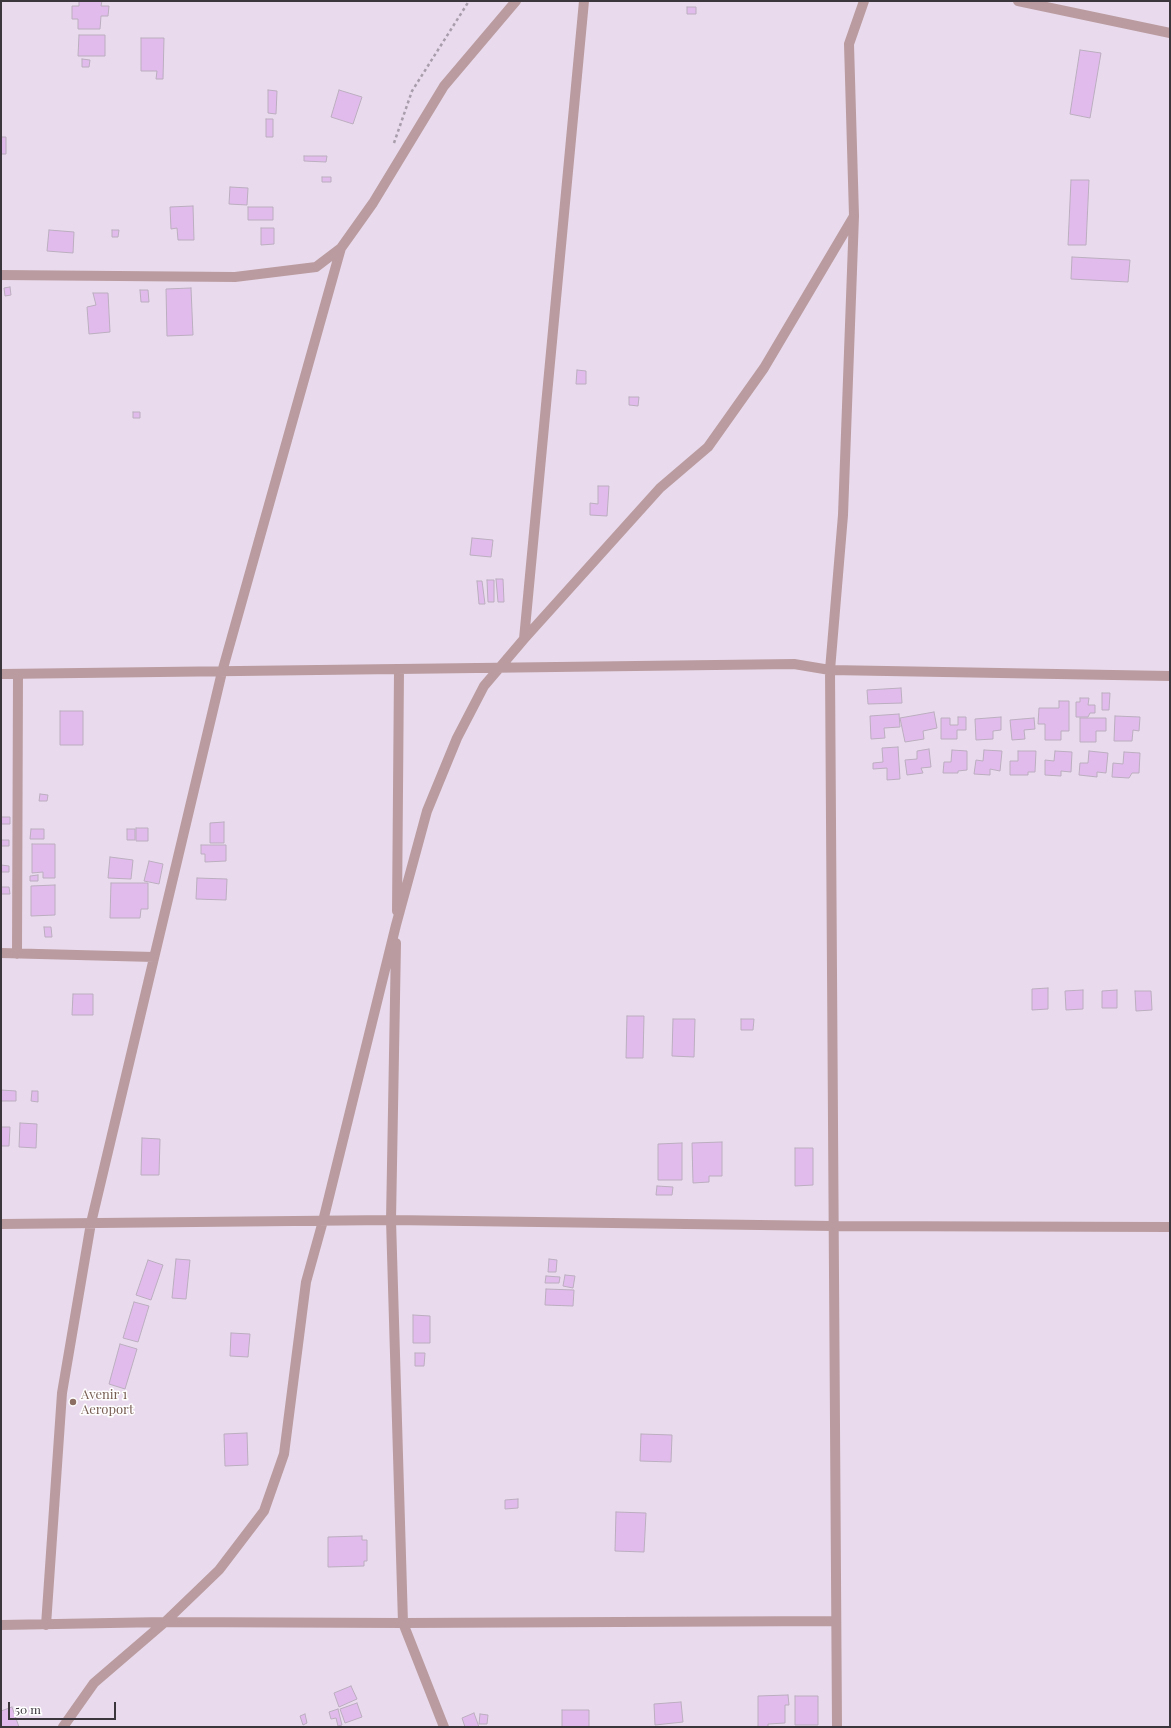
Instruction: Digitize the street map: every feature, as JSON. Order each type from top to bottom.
[{"type":"street","points":[[1,275],[235,277],[316,267],[341,248],[373,203],[444,86],[516,1]]},
{"type":"street","points":[[524,639],[584,1]]},
{"type":"street","points":[[837,1727],[835,1621],[830,670],[843,515],[854,216],[849,44],[864,1]]},
{"type":"street","points":[[1018,1],[1170,33]]},
{"type":"street","points":[[62,1727],[94,1683],[165,1622],[219,1570],[264,1511],[284,1454],[306,1282],[323,1220],[396,925],[428,811],[457,738],[484,686],[524,639],[660,488],[708,447],[764,368],[854,216]]},
{"type":"street","points":[[46,1625],[62,1393],[91,1223],[222,672],[341,248]]},
{"type":"street","points":[[1,674],[794,664],[830,670],[1170,676]]},
{"type":"street","points":[[399,670],[392,1220],[403,1623],[444,1727]]},
{"type":"street","points":[[17,954],[18,674]]},
{"type":"street","points":[[1,953],[154,957]]},
{"type":"street","points":[[1,1224],[392,1220],[833,1226],[1170,1227]]},
{"type":"street","points":[[1,1625],[165,1622],[403,1623],[835,1621]]},
{"type":"path","points":[[394,144],[412,91],[469,1]]},
{"type":"building","points":[[79,1],[102,1],[101,6],[109,6],[108,16],[101,16],[100,29],[78,29],[78,19],[72,19],[72,6],[79,6]]},
{"type":"building","points":[[687,7],[696,7],[696,14],[687,14]]},
{"type":"building","points":[[79,35],[105,35],[105,56],[78,56]]},
{"type":"building","points":[[141,38],[164,38],[163,79],[156,79],[157,71],[141,71]]},
{"type":"building","points":[[1080,50],[1101,53],[1090,118],[1070,114]]},
{"type":"building","points":[[82,59],[90,60],[89,67],[82,67]]},
{"type":"building","points":[[268,90],[277,91],[276,114],[268,113]]},
{"type":"building","points":[[339,90],[362,97],[353,124],[331,117]]},
{"type":"building","points":[[266,119],[273,119],[273,137],[266,137]]},
{"type":"building","points":[[1,137],[6,137],[6,154],[1,154]]},
{"type":"building","points":[[304,156],[327,156],[326,162],[304,161]]},
{"type":"building","points":[[322,177],[331,177],[331,182],[322,182]]},
{"type":"building","points":[[1071,180],[1089,180],[1086,245],[1068,245]]},
{"type":"building","points":[[230,187],[248,188],[247,205],[229,204]]},
{"type":"building","points":[[193,206],[194,240],[178,240],[177,228],[171,229],[170,207]]},
{"type":"building","points":[[248,207],[273,207],[273,220],[248,220]]},
{"type":"building","points":[[261,228],[274,228],[274,244],[261,245]]},
{"type":"building","points":[[49,230],[74,232],[73,253],[47,251]]},
{"type":"building","points":[[112,230],[119,230],[118,237],[112,237]]},
{"type":"building","points":[[1072,257],[1130,260],[1128,282],[1071,279]]},
{"type":"building","points":[[10,287],[11,295],[5,296],[4,288]]},
{"type":"building","points":[[191,288],[193,335],[167,336],[166,289]]},
{"type":"building","points":[[140,290],[148,290],[149,302],[141,302]]},
{"type":"building","points":[[93,293],[108,293],[110,332],[89,334],[87,307],[96,305]]},
{"type":"building","points":[[577,370],[586,371],[586,384],[576,384]]},
{"type":"building","points":[[629,397],[639,397],[638,406],[629,405]]},
{"type":"building","points":[[133,412],[140,412],[140,418],[133,418]]},
{"type":"building","points":[[598,486],[609,486],[607,516],[590,515],[590,503],[598,504]]},
{"type":"building","points":[[472,538],[493,540],[491,557],[470,555]]},
{"type":"building","points":[[496,579],[503,579],[504,602],[498,602]]},
{"type":"building","points":[[487,580],[494,580],[494,602],[488,602]]},
{"type":"building","points":[[477,581],[482,581],[485,604],[479,604]]},
{"type":"building","points":[[901,688],[902,703],[868,704],[867,690]]},
{"type":"building","points":[[1102,693],[1110,693],[1109,710],[1102,710]]},
{"type":"building","points":[[1080,698],[1089,698],[1088,705],[1095,705],[1095,713],[1090,713],[1088,717],[1076,717],[1076,702],[1080,702]]},
{"type":"building","points":[[1059,701],[1069,701],[1069,731],[1061,731],[1061,740],[1045,740],[1045,724],[1038,724],[1039,708],[1059,708]]},
{"type":"building","points":[[60,711],[83,711],[83,745],[60,745]]},
{"type":"building","points":[[934,712],[937,728],[923,731],[924,739],[905,742],[900,718]]},
{"type":"building","points":[[899,714],[900,727],[884,728],[885,738],[871,739],[870,716]]},
{"type":"building","points":[[1115,716],[1140,717],[1139,731],[1133,730],[1132,741],[1114,741]]},
{"type":"building","points":[[958,717],[966,717],[966,730],[957,730],[957,739],[941,739],[941,718],[950,718],[950,725],[958,725]]},
{"type":"building","points":[[1001,717],[1001,730],[993,731],[993,739],[976,740],[975,719]]},
{"type":"building","points":[[1034,718],[1035,729],[1024,730],[1025,739],[1012,740],[1010,720]]},
{"type":"building","points":[[1080,718],[1106,718],[1106,731],[1096,731],[1096,742],[1080,742]]},
{"type":"building","points":[[898,747],[900,779],[887,780],[887,768],[873,769],[873,763],[883,762],[882,748]]},
{"type":"building","points":[[929,749],[931,767],[921,768],[923,773],[907,775],[905,760],[917,759],[917,751]]},
{"type":"building","points":[[952,750],[967,751],[967,770],[958,771],[958,773],[943,773],[944,762],[951,762]]},
{"type":"building","points":[[984,750],[1002,751],[1000,771],[990,769],[990,775],[974,774],[976,760],[983,761]]},
{"type":"building","points":[[1018,751],[1036,751],[1035,772],[1028,772],[1028,775],[1010,775],[1010,761],[1018,761]]},
{"type":"building","points":[[1055,751],[1072,752],[1071,772],[1061,771],[1061,776],[1045,775],[1045,760],[1054,761]]},
{"type":"building","points":[[1089,751],[1108,753],[1106,773],[1097,772],[1097,777],[1079,775],[1080,763],[1088,763]]},
{"type":"building","points":[[1124,752],[1140,753],[1139,773],[1132,773],[1129,778],[1112,777],[1113,763],[1123,764]]},
{"type":"building","points":[[40,794],[48,795],[47,801],[39,801]]},
{"type":"building","points":[[1,817],[10,817],[10,824],[1,824]]},
{"type":"building","points":[[224,822],[224,843],[210,843],[210,823]]},
{"type":"building","points":[[136,828],[148,828],[148,841],[136,841]]},
{"type":"building","points":[[31,829],[44,829],[44,839],[30,839]]},
{"type":"building","points":[[127,829],[135,829],[135,840],[127,840]]},
{"type":"building","points":[[1,840],[9,840],[9,846],[1,846]]},
{"type":"building","points":[[32,844],[55,844],[55,878],[43,878],[43,872],[32,873]]},
{"type":"building","points":[[201,845],[226,845],[226,861],[205,862],[205,854],[201,854]]},
{"type":"building","points":[[110,857],[133,860],[131,879],[108,878]]},
{"type":"building","points":[[149,861],[163,864],[159,884],[144,881]]},
{"type":"building","points":[[1,865],[9,866],[9,872],[1,872]]},
{"type":"building","points":[[38,875],[38,881],[30,881],[30,876]]},
{"type":"building","points":[[197,878],[227,879],[226,900],[196,899]]},
{"type":"building","points":[[111,883],[148,883],[148,909],[141,909],[140,918],[110,918]]},
{"type":"building","points":[[55,885],[55,915],[31,916],[31,886]]},
{"type":"building","points":[[1,887],[9,887],[10,894],[1,894]]},
{"type":"building","points":[[44,927],[51,927],[52,937],[45,937]]},
{"type":"building","points":[[1048,988],[1048,1009],[1032,1010],[1032,989]]},
{"type":"building","points":[[1083,990],[1083,1009],[1066,1010],[1065,991]]},
{"type":"building","points":[[1117,990],[1117,1008],[1102,1008],[1102,991]]},
{"type":"building","points":[[1135,991],[1151,991],[1152,1010],[1136,1011]]},
{"type":"building","points":[[73,994],[93,994],[93,1015],[72,1015]]},
{"type":"building","points":[[627,1016],[644,1016],[643,1058],[626,1058]]},
{"type":"building","points":[[673,1019],[695,1019],[694,1057],[672,1056]]},
{"type":"building","points":[[741,1019],[754,1019],[753,1030],[741,1030]]},
{"type":"building","points":[[1,1090],[16,1091],[16,1101],[1,1101]]},
{"type":"building","points":[[32,1091],[38,1091],[38,1102],[31,1101]]},
{"type":"building","points":[[20,1123],[37,1124],[36,1148],[19,1147]]},
{"type":"building","points":[[1,1127],[10,1127],[9,1146],[1,1146]]},
{"type":"building","points":[[142,1138],[160,1139],[159,1175],[141,1175]]},
{"type":"building","points":[[722,1142],[722,1176],[709,1176],[709,1182],[693,1183],[692,1143]]},
{"type":"building","points":[[682,1143],[682,1180],[658,1180],[658,1144]]},
{"type":"building","points":[[795,1148],[813,1148],[813,1185],[795,1186]]},
{"type":"building","points":[[657,1186],[673,1187],[672,1195],[656,1195]]},
{"type":"building","points":[[176,1259],[190,1260],[186,1299],[172,1298]]},
{"type":"building","points":[[549,1259],[557,1260],[556,1272],[548,1272]]},
{"type":"building","points":[[148,1260],[163,1265],[151,1300],[136,1295]]},
{"type":"building","points":[[565,1275],[575,1276],[573,1288],[563,1286]]},
{"type":"building","points":[[546,1276],[560,1277],[559,1283],[545,1283]]},
{"type":"building","points":[[546,1289],[574,1290],[573,1306],[545,1305]]},
{"type":"building","points":[[134,1302],[149,1306],[138,1342],[123,1338]]},
{"type":"building","points":[[413,1315],[430,1316],[430,1343],[413,1343]]},
{"type":"building","points":[[231,1333],[250,1334],[248,1357],[230,1356]]},
{"type":"building","points":[[120,1344],[137,1349],[125,1389],[109,1384]]},
{"type":"building","points":[[415,1353],[425,1353],[424,1366],[415,1366]]},
{"type":"building","points":[[247,1433],[248,1465],[225,1466],[224,1434]]},
{"type":"building","points":[[641,1434],[672,1435],[671,1462],[640,1461]]},
{"type":"building","points":[[518,1499],[518,1508],[505,1509],[505,1500]]},
{"type":"building","points":[[616,1512],[646,1513],[644,1552],[615,1551]]},
{"type":"building","points":[[362,1536],[362,1540],[367,1540],[367,1561],[364,1561],[364,1566],[328,1567],[328,1537]]},
{"type":"building","points":[[351,1686],[357,1699],[339,1707],[334,1693]]},
{"type":"building","points":[[788,1695],[789,1705],[785,1705],[785,1723],[768,1724],[768,1727],[758,1727],[758,1696]]},
{"type":"building","points":[[795,1696],[818,1696],[818,1725],[795,1725]]},
{"type":"building","points":[[681,1702],[683,1722],[655,1725],[654,1704]]},
{"type":"building","points":[[357,1703],[362,1717],[345,1723],[340,1709]]},
{"type":"building","points":[[12,1707],[19,1727],[1,1727],[1,1711]]},
{"type":"building","points":[[338,1709],[342,1725],[338,1726],[336,1718],[331,1719],[329,1712]]},
{"type":"building","points":[[562,1710],[589,1710],[589,1727],[562,1727]]},
{"type":"building","points":[[474,1713],[479,1727],[465,1727],[462,1718]]},
{"type":"building","points":[[305,1714],[307,1723],[303,1725],[300,1716]]},
{"type":"building","points":[[480,1714],[488,1715],[487,1724],[479,1724]]},
{"type":"place","name":"Avenir 1 Aeroport","points":[[73,1402]]}]
